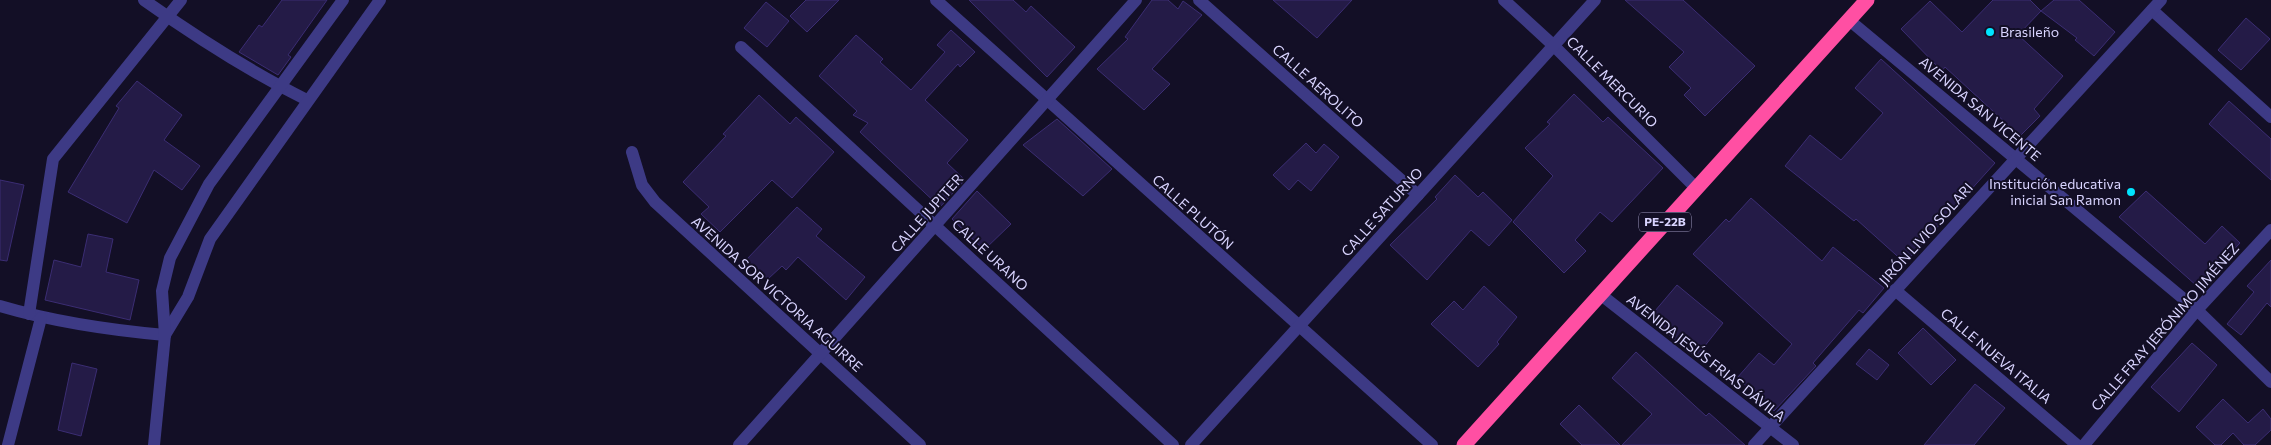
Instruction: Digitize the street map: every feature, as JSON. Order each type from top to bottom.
[{"type":"highway","name":"PE-22B","points":[[1464,445],[1867,0]]},
{"type":"street","points":[[144,0],[169,18],[280,86],[307,100]]},
{"type":"street","points":[[8,445],[35,316],[53,159],[169,18],[181,0]]},
{"type":"street","points":[[154,445],[165,335],[162,291],[170,258],[209,184],[344,0]]},
{"type":"street","points":[[165,335],[188,297],[210,239],[307,100],[380,0]]},
{"type":"street","name":"CALLE PLUTÓN","points":[[936,0],[1432,445]]},
{"type":"street","name":"CALLE JUPITER","points":[[739,445],[1136,0]]},
{"type":"street","name":"CALLE AEROLITO","points":[[1199,0],[1418,195]]},
{"type":"street","name":"CALLE MERCURIO","points":[[1504,0],[1553,45],[1696,188]]},
{"type":"street","name":"CALLE SATURNO","points":[[1191,445],[1595,0]]},
{"type":"street","name":"JIRÓN LIVIO SOLARI","points":[[1754,445],[2161,0]]},
{"type":"street","points":[[2152,10],[2271,118]]},
{"type":"street","name":"AVENIDA SAN VICENTE","points":[[1849,20],[2196,310],[2271,382]]},
{"type":"street","name":"CALLE URANO","points":[[741,47],[1173,445]]},
{"type":"street","name":"AVENIDA SOR VICTORIA AGUIRRE","points":[[632,152],[642,185],[654,202],[920,445]]},
{"type":"street","name":"CALLE FRAY JERÓNIMO JIMÉNEZ","points":[[2084,445],[2196,310],[2271,230]]},
{"type":"street","name":"CALLE NUEVA ITALIA","points":[[1895,290],[2077,445]]},
{"type":"street","name":"AVENIDA JESÚS FRIAS DÁVILA","points":[[1600,294],[1793,445]]},
{"type":"street","points":[[0,306],[35,316],[101,329],[165,335]]},
{"type":"building","points":[[282,0],[327,0],[288,55],[291,57],[278,75],[239,52],[259,25],[262,27]]},
{"type":"building","points":[[806,0],[839,0],[807,32],[790,16]]},
{"type":"building","points":[[969,0],[1013,0],[1026,12],[1031,6],[1075,47],[1047,77]]},
{"type":"building","points":[[1152,0],[1168,0],[1178,9],[1183,1],[1202,15],[1152,69],[1170,84],[1144,110],[1097,69],[1128,39],[1125,37]]},
{"type":"building","points":[[1273,0],[1352,0],[1317,38]]},
{"type":"building","points":[[1625,0],[1683,0],[1755,66],[1705,116],[1684,95],[1691,88],[1669,67],[1684,52]]},
{"type":"building","points":[[1993,0],[2030,0],[2041,11],[2018,35],[2063,76],[2034,109],[2040,116],[2020,136],[1945,67],[1942,71],[1901,29],[1930,1],[1962,32]]},
{"type":"building","points":[[2054,0],[2079,0],[2115,32],[2094,56],[2075,40],[2077,38],[2041,11]]},
{"type":"building","points":[[766,2],[789,21],[767,47],[744,28]]},
{"type":"building","points":[[2246,18],[2270,39],[2241,70],[2218,50]]},
{"type":"building","points":[[951,30],[975,52],[960,67],[958,64],[925,100],[968,140],[947,163],[965,180],[940,207],[860,132],[868,123],[853,115],[857,111],[819,76],[856,35],[883,59],[880,62],[911,90],[945,52],[937,45]]},
{"type":"building","points":[[1881,59],[1995,163],[1905,263],[1856,219],[1854,221],[1785,166],[1810,135],[1841,160],[1883,113],[1855,88]]},
{"type":"building","points":[[137,81],[182,115],[164,140],[200,166],[182,190],[154,170],[127,223],[68,192],[119,108],[116,106]]},
{"type":"building","points":[[1574,94],[1603,122],[1608,117],[1663,168],[1612,222],[1600,212],[1575,240],[1586,251],[1564,273],[1513,222],[1553,176],[1525,148],[1550,124],[1547,122]]},
{"type":"building","points":[[759,95],[790,124],[796,117],[834,152],[792,198],[772,180],[720,232],[701,214],[709,207],[683,182],[726,136],[723,134]]},
{"type":"building","points":[[2229,101],[2271,139],[2271,180],[2209,124]]},
{"type":"building","points":[[1057,119],[1112,169],[1083,196],[1023,145]]},
{"type":"building","points":[[1306,143],[1316,153],[1324,144],[1339,157],[1311,191],[1298,180],[1289,190],[1273,175]]},
{"type":"building","points":[[1455,175],[1478,197],[1483,192],[1512,220],[1489,246],[1471,230],[1427,280],[1390,245],[1437,199],[1435,197]]},
{"type":"building","points":[[0,180],[24,185],[7,261],[0,260]]},
{"type":"building","points":[[977,191],[1011,224],[984,250],[952,219]]},
{"type":"building","points":[[2146,191],[2205,244],[2222,226],[2240,243],[2226,258],[2222,255],[2197,286],[2119,217]]},
{"type":"building","points":[[1751,198],[1822,261],[1833,247],[1884,288],[1863,313],[1859,310],[1813,363],[1816,366],[1774,411],[1737,378],[1759,353],[1774,365],[1792,344],[1693,254],[1726,219],[1729,222]]},
{"type":"building","points":[[797,207],[822,229],[816,236],[865,277],[846,300],[798,257],[786,270],[782,266],[768,279],[746,260]]},
{"type":"building","points":[[88,234],[113,239],[106,272],[139,280],[130,320],[45,300],[54,260],[81,267]]},
{"type":"building","points":[[2271,260],[2271,307],[2267,303],[2241,335],[2227,324],[2254,292],[2247,286]]},
{"type":"building","points":[[1677,285],[1723,323],[1696,357],[1649,318]]},
{"type":"building","points":[[1484,286],[1517,317],[1497,342],[1499,344],[1478,367],[1431,324],[1454,301],[1463,310]]},
{"type":"building","points":[[1923,328],[1956,360],[1931,385],[1898,353]]},
{"type":"building","points":[[2192,343],[2217,365],[2179,412],[2151,387]]},
{"type":"building","points":[[1869,349],[1889,365],[1877,380],[1856,364]]},
{"type":"building","points":[[1636,352],[1706,416],[1709,413],[1745,445],[1622,445],[1652,414],[1612,378]]},
{"type":"building","points":[[72,363],[97,369],[81,436],[58,430]]},
{"type":"building","points":[[1975,384],[2005,408],[1974,445],[1924,445]]},
{"type":"building","points":[[2223,399],[2248,423],[2263,409],[2271,419],[2271,430],[2255,445],[2244,445],[2233,433],[2221,445],[2215,445],[2196,427]]},
{"type":"building","points":[[1579,405],[1620,445],[1582,445],[1560,424]]},
{"type":"place","name":"Brasileño","points":[[1990,32]]},
{"type":"place","name":"Institución educativa inicial San Ramon","points":[[2131,192]]}]
